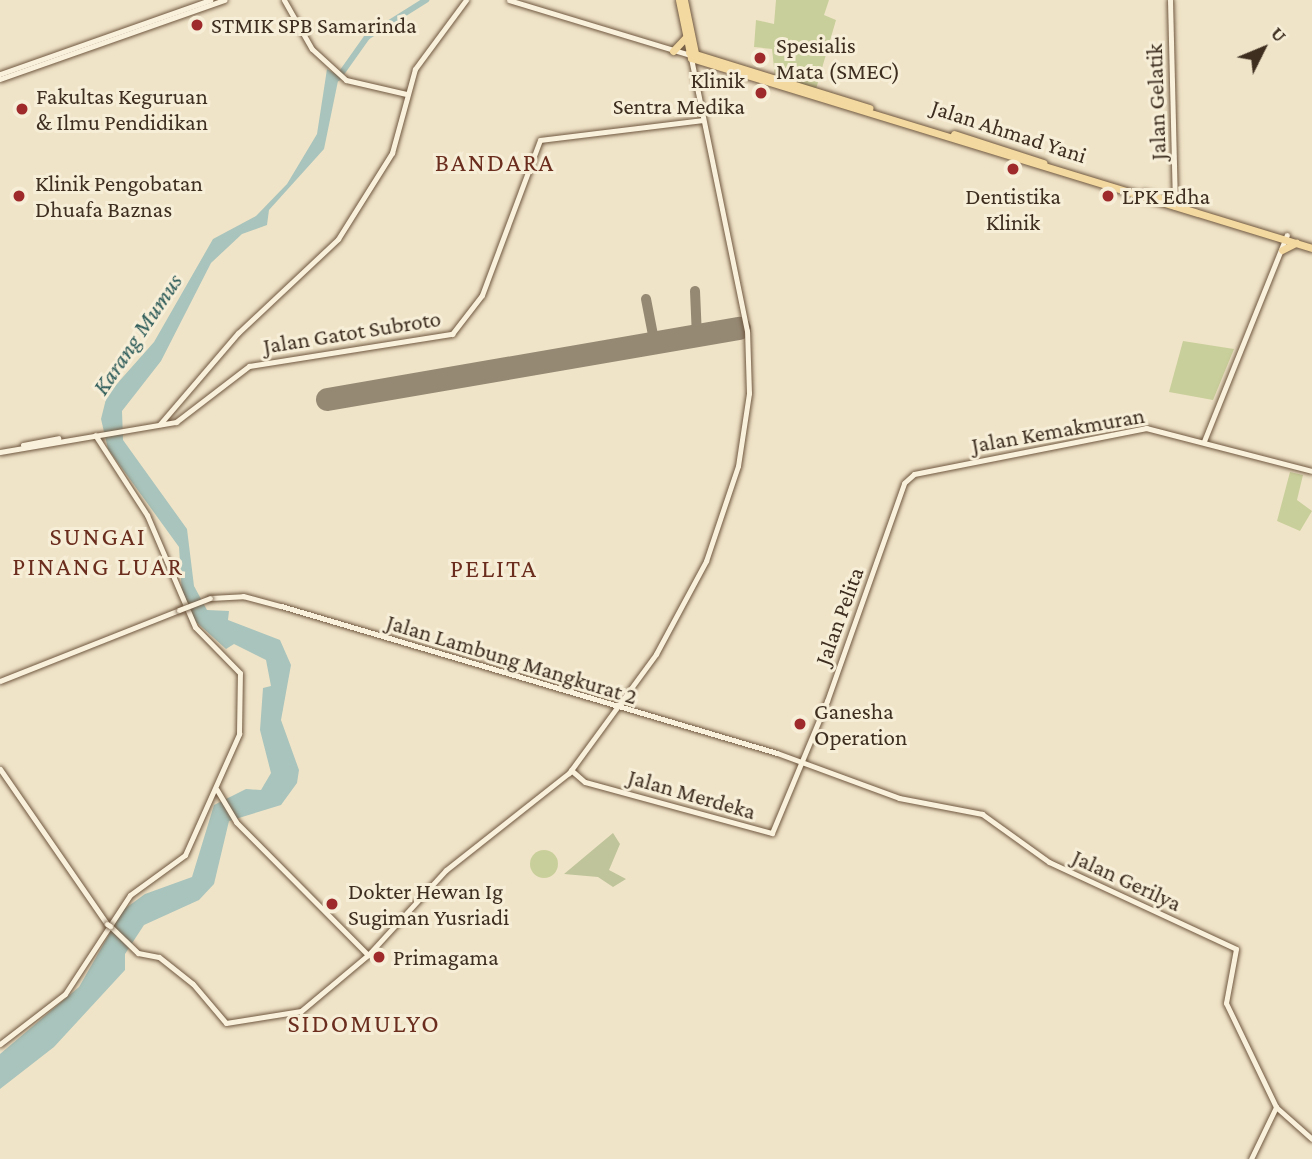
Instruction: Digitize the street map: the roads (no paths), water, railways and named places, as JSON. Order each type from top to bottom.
[{"type":"main road","points":[[679,0],[693,58]]},
{"type":"main road","points":[[684,0],[693,58]]},
{"type":"main road","points":[[673,51],[686,37]]},
{"type":"main road","name":"Jalan Ahmad Yani","points":[[693,58],[1312,245]]},
{"type":"main road","name":"Jalan Ahmad Yani","points":[[1286,237],[1297,243],[1312,245]]},
{"type":"main road","points":[[1282,250],[1297,243]]},
{"type":"street","points":[[83,47],[211,0]]},
{"type":"street","points":[[0,76],[224,0]]},
{"type":"street","points":[[284,0],[318,56],[364,86],[406,94]]},
{"type":"street","points":[[159,425],[238,332],[338,239],[392,153],[406,94],[421,60],[466,0]]},
{"type":"street","points":[[0,769],[86,897],[108,924],[138,953],[160,958],[232,1024],[300,1011],[368,955],[446,870],[571,770],[681,615],[706,561],[740,458],[749,348],[725,227],[724,201],[703,120],[693,58],[509,0]]},
{"type":"street","name":"Jalan Gelatik","points":[[1171,0],[1175,204]]},
{"type":"street","name":"Jalan Gatot Subroto","points":[[0,451],[177,421],[249,366],[457,331],[487,285],[540,140],[703,120]]},
{"type":"street","points":[[1204,441],[1286,237]]},
{"type":"street","points":[[188,391],[200,403]]},
{"type":"street","name":"Jalan Kemakmuran","points":[[904,481],[917,473],[1139,429],[1204,441],[1312,471]]},
{"type":"street","points":[[0,1044],[65,994],[91,961],[108,924],[130,895],[179,863],[216,789],[239,734],[242,678],[187,614],[147,515],[97,433]]},
{"type":"street","name":"Jalan Pelita","points":[[804,761],[904,481]]},
{"type":"street","name":"Jalan Lambung Mangkurat 2","points":[[0,681],[210,598],[267,602],[615,709],[804,761]]},
{"type":"street","name":"Jalan Merdeka","points":[[571,770],[585,782],[770,834],[804,761]]},
{"type":"street","name":"Jalan Gerilya","points":[[804,761],[897,797],[979,813],[1049,862],[1236,949],[1226,1003],[1276,1107],[1312,1139]]},
{"type":"street","points":[[216,789],[236,822],[368,955]]},
{"type":"street","points":[[1251,1159],[1276,1107]]},
{"type":"water","points":[[327,69],[339,76],[324,149],[269,210],[267,225],[242,234],[211,263],[161,361],[122,411],[123,440],[187,529],[194,586],[207,610],[229,611],[228,620],[280,640],[291,665],[281,720],[299,770],[297,783],[281,805],[229,821],[214,884],[199,900],[144,925],[125,954],[125,970],[54,1047],[0,1089],[0,1054],[79,987],[123,910],[145,894],[192,877],[214,805],[246,789],[261,790],[271,773],[260,730],[263,688],[271,686],[266,660],[234,644],[226,649],[193,619],[182,594],[179,547],[108,449],[101,419],[107,395],[154,342],[213,239],[256,216],[287,184],[317,134]]},
{"type":"waterway","name":"Karang Mumus","points":[[338,78],[367,37],[426,0]]},
{"type":"place","name":"STMIK SPB Samarinda","points":[[197,25]]},
{"type":"place","name":"Spesialis Mata (SMEC)","points":[[760,58]]},
{"type":"place","name":"Klinik Sentra Medika","points":[[761,93]]},
{"type":"place","name":"Fakultas Keguruan & Ilmu Pendidikan","points":[[22,109]]},
{"type":"place","name":"Dentistika Klinik","points":[[1013,169]]},
{"type":"place","name":"Klinik Pengobatan Dhuafa Baznas","points":[[19,196]]},
{"type":"place","name":"LPK Edha","points":[[1108,196]]},
{"type":"place","name":"Ganesha Operation","points":[[800,724]]},
{"type":"place","name":"Dokter Hewan Ig Sugiman Yusriadi","points":[[332,904]]},
{"type":"place","name":"Primagama","points":[[379,957]]},
{"type":"district","name":"BANDARA","points":[[495,163]]},
{"type":"district","name":"SUNGAI PINANG LUAR","points":[[98,552]]},
{"type":"district","name":"PELITA","points":[[494,569]]},
{"type":"district","name":"SIDOMULYO","points":[[364,1024]]}]
